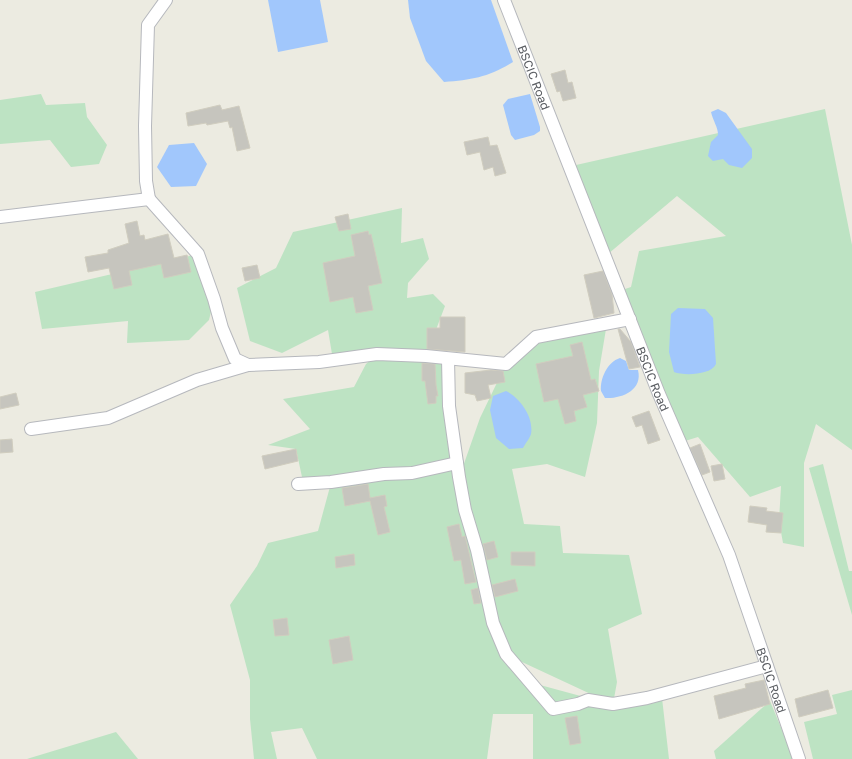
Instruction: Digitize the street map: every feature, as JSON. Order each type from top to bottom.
[{"type":"street","points":[[166,0],[148,25],[145,126],[146,181],[148,199],[198,254],[214,299],[222,328],[236,359],[248,364]]},
{"type":"street","name":"BSCIC Road","points":[[504,0],[659,394],[729,555],[799,759]]},
{"type":"street","points":[[0,216],[148,199]]},
{"type":"street","points":[[31,429],[108,418],[197,380],[248,364],[319,362],[377,354],[506,364],[536,337],[630,319]]},
{"type":"street","points":[[448,359],[449,406],[465,510],[477,550],[493,623],[506,654],[553,709],[578,704],[588,700],[613,704],[647,698],[767,666]]},
{"type":"street","points":[[298,484],[331,482],[384,474],[412,474],[457,463]]},
{"type":"green space","points":[[41,94],[46,105],[85,103],[87,117],[107,145],[99,164],[71,167],[50,140],[0,144],[0,100]]},
{"type":"green space","points":[[825,109],[852,245],[852,450],[816,424],[804,463],[804,547],[783,543],[779,521],[781,486],[750,497],[698,437],[685,441],[622,290],[631,287],[639,251],[726,236],[677,196],[608,254],[576,165]]},
{"type":"green space","points":[[402,208],[401,243],[423,238],[429,259],[408,283],[407,298],[433,294],[445,306],[426,356],[448,359],[460,475],[480,418],[506,364],[536,337],[606,329],[599,371],[597,423],[585,477],[547,464],[512,469],[524,524],[560,526],[563,553],[629,555],[642,614],[608,629],[617,682],[613,704],[662,698],[669,759],[533,759],[533,714],[493,714],[487,759],[317,759],[302,728],[271,732],[277,759],[254,759],[250,719],[250,680],[230,605],[257,566],[268,543],[318,531],[331,483],[317,483],[302,477],[296,449],[268,445],[310,429],[283,399],[354,387],[366,364],[372,359],[333,360],[328,330],[282,353],[250,341],[237,288],[276,268],[293,232]],"holes":[[[507,655],[610,703],[529,682]]]},
{"type":"green space","points":[[198,254],[214,299],[209,320],[189,340],[127,343],[128,321],[42,329],[35,292]]},
{"type":"green space","points":[[823,464],[849,571],[852,571],[852,615],[809,468]]},
{"type":"green space","points":[[852,690],[852,759],[813,759],[804,722],[837,714],[832,695]]},
{"type":"green space","points":[[770,701],[794,759],[716,759],[714,751]]},
{"type":"green space","points":[[116,732],[138,759],[27,759],[30,758]]},
{"type":"water","points":[[268,0],[320,0],[328,42],[278,52]]},
{"type":"water","points":[[408,0],[491,0],[513,62],[480,77],[444,82],[426,61],[410,18]]},
{"type":"water","points":[[530,94],[540,131],[534,135],[515,140],[511,135],[503,105],[508,99]]},
{"type":"water","points":[[718,109],[726,113],[752,149],[752,158],[742,168],[729,165],[723,159],[713,161],[708,156],[711,142],[718,135],[711,112]]},
{"type":"water","points":[[194,143],[207,164],[196,186],[171,187],[157,167],[169,145]]},
{"type":"water","points":[[678,308],[705,309],[713,318],[716,364],[713,368],[697,374],[674,372],[669,352],[671,314]]},
{"type":"water","points":[[620,358],[626,361],[629,370],[638,370],[639,377],[637,383],[630,392],[624,395],[605,398],[601,391],[603,376],[611,363]]},
{"type":"water","points":[[506,391],[521,403],[530,421],[531,434],[523,448],[509,449],[496,438],[490,410],[493,396]]},
{"type":"building","points":[[565,70],[568,83],[572,82],[576,98],[563,101],[560,91],[557,92],[551,74]]},
{"type":"building","points":[[220,105],[222,110],[239,106],[250,148],[237,151],[232,127],[230,128],[228,121],[207,125],[206,123],[188,126],[186,113]]},
{"type":"building","points":[[488,137],[490,146],[497,145],[506,173],[495,176],[493,167],[484,170],[480,152],[467,155],[464,142]]},
{"type":"building","points":[[348,214],[351,229],[339,231],[335,217]]},
{"type":"building","points":[[137,221],[140,236],[144,235],[145,240],[168,234],[174,258],[187,255],[191,272],[164,278],[161,264],[129,271],[132,285],[114,289],[109,268],[88,272],[85,257],[108,253],[108,250],[129,243],[125,224]]},
{"type":"building","points":[[368,231],[369,235],[371,234],[382,283],[368,286],[373,310],[356,313],[353,297],[330,302],[323,263],[355,256],[351,235]]},
{"type":"building","points":[[257,265],[260,278],[245,281],[242,268]]},
{"type":"building","points":[[603,271],[612,294],[614,313],[594,318],[584,275]]},
{"type":"building","points":[[440,317],[465,317],[465,352],[427,349],[427,328],[440,328]]},
{"type":"building","points":[[618,329],[620,329],[631,342],[640,367],[629,369]]},
{"type":"building","points":[[582,342],[591,380],[595,379],[599,391],[583,395],[587,407],[574,411],[576,421],[565,424],[558,399],[544,402],[536,364],[573,356],[570,345]]},
{"type":"building","points":[[422,363],[435,364],[438,396],[436,396],[436,403],[428,404],[425,381],[422,381]]},
{"type":"building","points":[[491,370],[503,371],[505,382],[488,385],[491,398],[477,401],[475,395],[465,393],[465,373]]},
{"type":"building","points":[[16,393],[19,405],[0,409],[0,397]]},
{"type":"building","points":[[649,411],[660,440],[648,444],[642,425],[636,427],[632,417]]},
{"type":"building","points":[[12,439],[13,452],[0,453],[0,440]]},
{"type":"building","points":[[700,444],[710,472],[702,475],[690,448]]},
{"type":"building","points":[[296,449],[298,461],[265,469],[262,456]]},
{"type":"building","points":[[722,464],[725,479],[714,481],[711,466]]},
{"type":"building","points":[[368,484],[370,498],[385,495],[387,506],[384,507],[390,532],[378,535],[370,501],[345,506],[342,488]]},
{"type":"building","points":[[750,506],[767,508],[766,511],[783,513],[781,533],[766,532],[767,525],[748,522]]},
{"type":"building","points":[[459,524],[462,537],[465,536],[476,582],[465,584],[461,560],[454,561],[447,527]]},
{"type":"building","points":[[494,541],[498,557],[487,560],[483,544]]},
{"type":"building","points":[[511,552],[535,552],[535,566],[511,565]]},
{"type":"building","points":[[354,554],[355,565],[336,568],[335,557]]},
{"type":"building","points":[[515,579],[518,591],[495,597],[492,585]]},
{"type":"building","points":[[478,588],[481,603],[474,604],[471,590]]},
{"type":"building","points":[[287,618],[289,635],[275,636],[273,620]]},
{"type":"building","points":[[349,636],[353,660],[333,664],[329,640]]},
{"type":"building","points":[[764,680],[770,704],[719,719],[714,696],[746,688],[745,684]]},
{"type":"building","points":[[828,690],[833,708],[799,717],[795,699]]},
{"type":"building","points":[[577,716],[581,743],[570,745],[565,718]]}]
